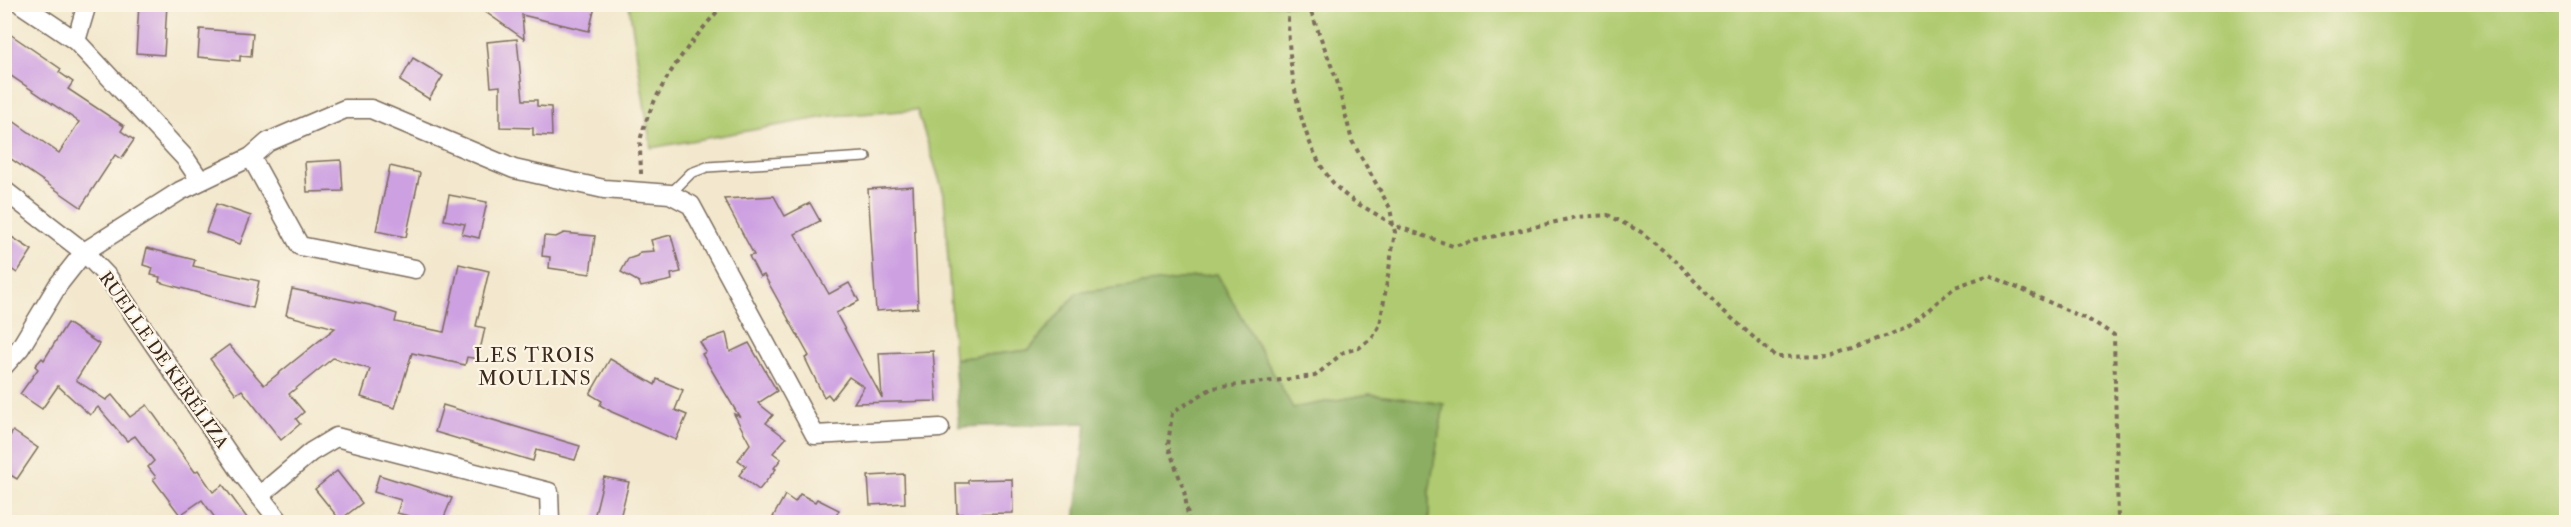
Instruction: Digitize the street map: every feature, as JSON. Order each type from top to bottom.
[{"type":"street","points":[[21,4],[76,41],[185,158],[200,180]]},
{"type":"street","points":[[76,41],[87,4]]},
{"type":"street","points":[[4,366],[20,348],[58,285],[84,252],[200,180],[251,157],[268,142],[345,109],[371,109],[514,169],[604,189],[641,194],[670,194],[690,205],[815,435],[940,428]]},
{"type":"street","points":[[251,157],[300,246],[415,269]]},
{"type":"street","name":"RUELLE DE KERÉLIZA","points":[[4,190],[84,252],[108,277],[259,496],[280,522]]},
{"type":"street","points":[[259,496],[311,452],[336,436],[549,492],[550,522]]},
{"type":"lane","points":[[670,194],[690,173],[707,167],[866,157]]},
{"type":"path","points":[[641,194],[641,138],[659,95],[678,59],[724,4]]},
{"type":"path","points":[[1288,4],[1290,48],[1303,128],[1313,152],[1342,192],[1393,225],[1453,246],[1577,217],[1608,215],[1641,232],[1677,262],[1719,307],[1776,357],[1831,356],[1907,328],[1955,287],[1989,275],[2095,323],[2114,335],[2118,522]]},
{"type":"path","points":[[1189,522],[1184,490],[1168,446],[1172,413],[1212,388],[1315,376],[1344,352],[1359,348],[1372,338],[1380,325],[1389,258],[1394,246],[1390,208],[1352,141],[1337,81],[1308,4]]},
{"type":"green space","points":[[629,5],[2566,5],[2566,522],[1429,522],[1429,493],[1370,394],[1293,408],[1217,274],[1077,293],[1029,350],[954,359],[944,194],[917,110],[831,116],[651,148]]},
{"type":"green space","points":[[1217,274],[1293,408],[1370,394],[1444,404],[1429,493],[1429,522],[1075,522],[1086,423],[959,427],[954,359],[1029,350],[1077,293]]},
{"type":"building","points":[[139,4],[167,4],[164,55],[136,53]]},
{"type":"building","points":[[474,4],[585,4],[595,7],[589,31],[522,15],[524,39]]},
{"type":"building","points":[[200,29],[253,33],[251,57],[240,56],[240,61],[198,57]]},
{"type":"building","points":[[4,30],[61,69],[59,72],[73,82],[68,89],[124,126],[121,131],[134,140],[121,159],[115,155],[81,207],[4,154],[4,133],[13,121],[59,153],[79,122],[4,71]]},
{"type":"building","points":[[517,39],[523,100],[537,100],[537,106],[551,107],[552,136],[533,135],[533,128],[500,127],[500,86],[491,87],[487,42]]},
{"type":"building","points":[[413,58],[443,76],[429,99],[400,81]]},
{"type":"building","points":[[341,160],[343,191],[307,192],[305,162]]},
{"type":"building","points":[[390,166],[420,173],[406,237],[376,231]]},
{"type":"building","points":[[913,186],[918,308],[876,311],[868,189]]},
{"type":"building","points":[[449,195],[487,202],[479,238],[462,234],[465,224],[444,220]]},
{"type":"building","points":[[774,196],[785,216],[810,203],[820,221],[795,234],[829,294],[849,283],[859,301],[836,313],[882,398],[879,353],[933,351],[937,401],[854,403],[864,387],[849,377],[832,399],[828,394],[824,397],[805,358],[809,356],[764,275],[760,277],[749,256],[754,255],[724,199]]},
{"type":"building","points":[[216,204],[251,216],[240,244],[206,232]]},
{"type":"building","points":[[4,232],[32,250],[17,273],[4,264]]},
{"type":"building","points":[[564,233],[595,236],[590,274],[549,268],[550,257],[542,256],[544,236],[556,237]]},
{"type":"building","points":[[671,235],[681,272],[671,274],[672,280],[641,287],[639,282],[621,272],[628,259],[637,256],[640,252],[654,251],[651,240]]},
{"type":"building","points":[[147,248],[195,260],[193,266],[259,281],[253,308],[159,282],[160,277],[151,275],[153,268],[143,265]]},
{"type":"building","points":[[459,264],[489,271],[476,326],[485,328],[478,359],[467,357],[465,365],[412,353],[395,408],[361,397],[370,369],[333,358],[289,394],[304,412],[296,419],[300,424],[281,440],[242,390],[236,394],[210,359],[229,345],[264,385],[335,328],[286,315],[292,289],[369,305],[397,314],[395,322],[444,332]]},
{"type":"building","points":[[67,323],[99,344],[76,380],[106,400],[112,395],[130,417],[147,405],[195,472],[198,470],[213,492],[223,485],[250,522],[218,522],[202,500],[180,515],[153,479],[156,477],[148,467],[154,461],[135,436],[127,441],[98,407],[90,415],[58,386],[42,409],[20,394],[38,369],[35,366],[42,358],[44,360]]},
{"type":"building","points":[[726,333],[730,352],[749,343],[777,391],[758,403],[773,415],[766,423],[786,438],[773,453],[781,459],[774,468],[776,469],[759,490],[739,475],[746,466],[738,460],[750,444],[734,414],[739,416],[702,354],[706,352],[700,342]]},
{"type":"building","points":[[610,359],[655,385],[657,379],[683,390],[675,410],[687,415],[676,440],[612,412],[600,405],[602,401],[590,394]]},
{"type":"building","points":[[443,405],[580,446],[575,460],[536,450],[533,461],[435,432]]},
{"type":"building","points":[[13,431],[38,448],[17,479],[4,471],[4,445]]},
{"type":"building","points":[[337,471],[362,503],[340,520],[315,489]]},
{"type":"building","points":[[904,474],[905,503],[870,505],[868,476]]},
{"type":"building","points":[[379,475],[452,498],[442,522],[432,522],[397,513],[401,500],[374,492]]},
{"type":"building","points":[[604,477],[629,482],[619,522],[593,522]]},
{"type":"building","points":[[1012,479],[1013,513],[957,514],[956,483],[968,483],[968,480]]},
{"type":"building","points":[[800,494],[815,502],[817,499],[839,510],[833,522],[783,522],[773,517],[785,495],[795,502]]},
{"type":"district","name":"LES TROIS MOULINS","points":[[535,366]]}]
